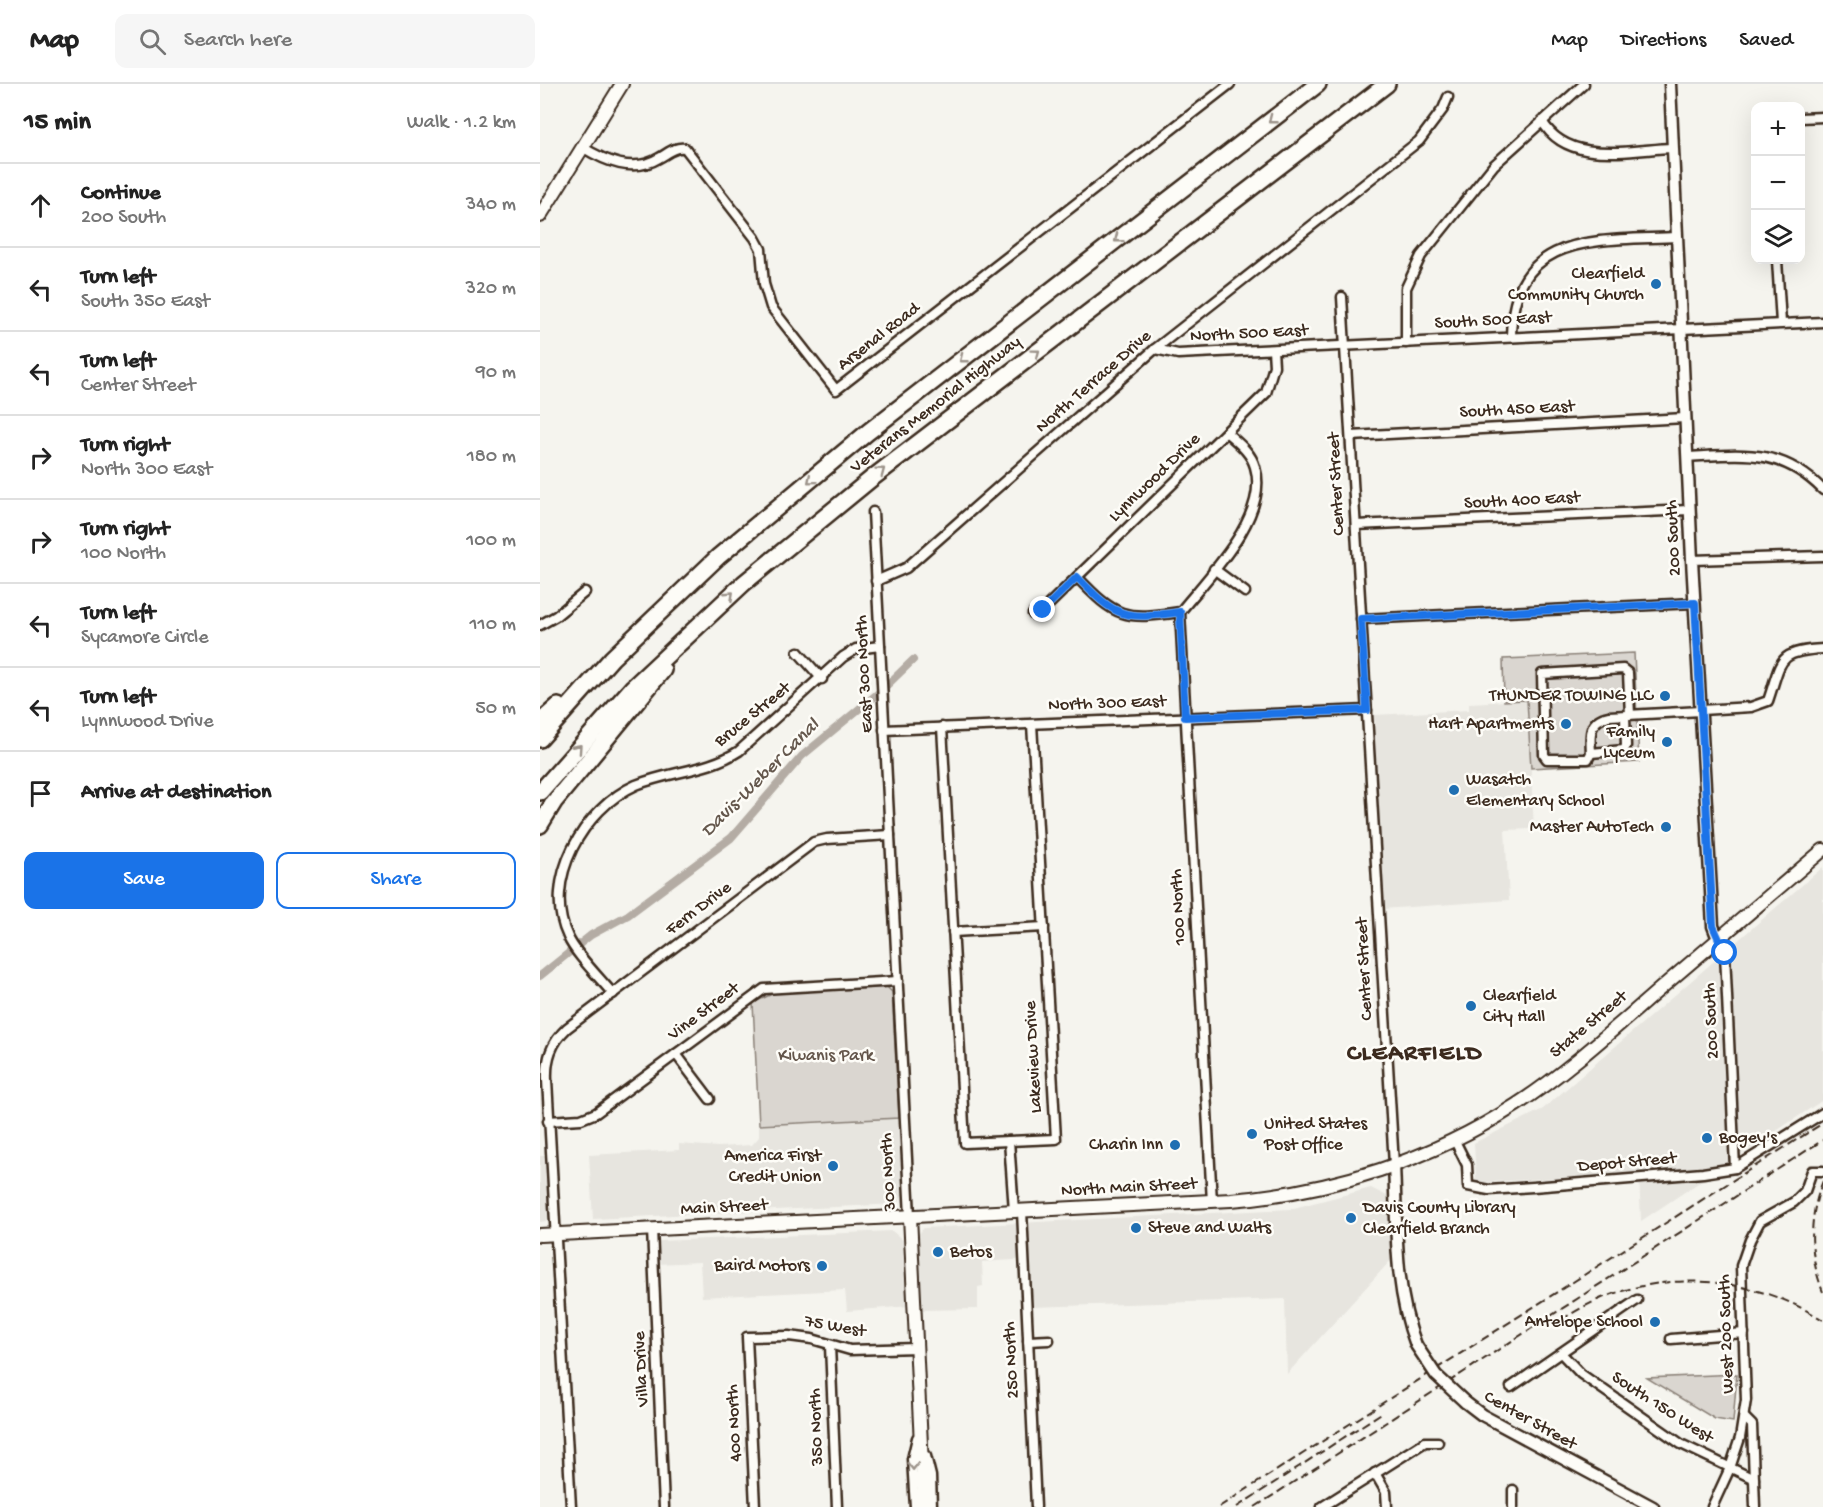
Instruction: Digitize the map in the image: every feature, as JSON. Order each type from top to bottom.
[{"type":"highway","name":"Veterans Memorial Highway","points":[[540,739],[612,658],[718,557],[868,432],[1318,84]]},
{"type":"highway","name":"Veterans Memorial Highway","points":[[540,792],[633,687],[744,582],[871,479],[1387,84]]},
{"type":"highway","points":[[540,825],[554,802],[705,619]]},
{"type":"highway","points":[[540,722],[612,658]]},
{"type":"main road","points":[[540,216],[622,84]]},
{"type":"main road","name":"State Street","points":[[1349,1180],[1394,1165],[1454,1139],[1495,1117],[1548,1082],[1823,850]]},
{"type":"main road","name":"North Main Street","points":[[910,1216],[1212,1202],[1284,1195],[1349,1180]]},
{"type":"main road","name":"Main Street","points":[[540,1235],[910,1216]]},
{"type":"main road","name":"300 North","points":[[910,1216],[924,1507]]},
{"type":"street","name":"Arsenal Road","points":[[582,147],[609,162],[638,165],[654,161],[676,148],[685,148],[761,249],[764,284],[771,307],[836,390],[1230,84]]},
{"type":"street","points":[[1406,343],[1406,288],[1421,256],[1494,165],[1584,84]]},
{"type":"street","name":"200 South","points":[[1670,84],[1671,148],[1689,510],[1713,926],[1725,953],[1735,1168]]},
{"type":"street","name":"North Terrace Drive","points":[[876,581],[906,568],[1155,350],[1419,141],[1443,109],[1448,98]]},
{"type":"street","points":[[1805,118],[1823,117]]},
{"type":"street","points":[[1542,122],[1560,142],[1574,149],[1596,151],[1671,148]]},
{"type":"street","points":[[1511,336],[1511,315],[1516,296],[1531,272],[1558,250],[1582,241],[1676,237]]},
{"type":"street","points":[[1777,264],[1781,324]]},
{"type":"street","name":"Center Street","points":[[1342,297],[1400,1283],[1408,1324],[1416,1345],[1436,1375],[1482,1415],[1653,1507]]},
{"type":"street","name":"South 500 East","points":[[1345,346],[1680,327],[1823,322]]},
{"type":"street","name":"North 500 East","points":[[1155,350],[1178,354],[1345,346]]},
{"type":"street","name":"Lynnwood Drive","points":[[1033,614],[1043,610],[1266,393],[1274,366],[1273,350]]},
{"type":"street","name":"South 450 East","points":[[1351,435],[1685,418]]},
{"type":"street","points":[[1077,577],[1103,604],[1121,615],[1149,616],[1180,612],[1252,515],[1257,494],[1256,468],[1248,452],[1226,432]]},
{"type":"street","points":[[1687,457],[1753,454],[1784,461],[1808,475],[1823,490]]},
{"type":"street","name":"South 400 East","points":[[1356,525],[1689,510]]},
{"type":"street","name":"East 300 North","points":[[873,512],[890,835]]},
{"type":"street","points":[[1692,560],[1823,556]]},
{"type":"street","points":[[1214,569],[1245,592]]},
{"type":"street","points":[[540,625],[556,616],[585,592]]},
{"type":"street","points":[[1361,619],[1695,603]]},
{"type":"street","name":"100 North","points":[[1180,612],[1212,1202]]},
{"type":"street","name":"Bruce Street","points":[[613,994],[571,942],[562,916],[561,894],[565,870],[582,831],[610,801],[634,786],[660,776],[724,761],[739,751],[856,649],[880,646]]},
{"type":"street","points":[[1591,753],[1624,750],[1626,746],[1628,715],[1628,673],[1617,667],[1542,674],[1544,755],[1551,761],[1588,759],[1591,753],[1590,731],[1593,724],[1603,717],[1628,715],[1701,711],[1751,707],[1768,700],[1781,660],[1797,650],[1823,649]]},
{"type":"street","points":[[798,652],[822,679]]},
{"type":"street","name":"North 300 East","points":[[884,730],[1367,710]]},
{"type":"street","name":"Lakeview Drive","points":[[942,728],[965,1143],[1056,1139],[1032,724]]},
{"type":"street","name":"300 North","points":[[890,835],[910,1216]]},
{"type":"street","name":"Fern Drive","points":[[549,1121],[546,1065],[549,1053],[561,1034],[814,843],[827,838],[890,835]]},
{"type":"street","points":[[953,932],[1044,927]]},
{"type":"street","name":"Vine Street","points":[[549,1121],[592,1116],[764,989],[898,981]]},
{"type":"street","points":[[676,1054],[710,1100]]},
{"type":"street","name":"Depot Street","points":[[1454,1139],[1467,1165],[1468,1186],[1489,1190],[1612,1182],[1735,1168],[1823,1113]]},
{"type":"street","points":[[549,1121],[571,1507]]},
{"type":"street","points":[[1009,1141],[1018,1211]]},
{"type":"street","name":"West 200 South","points":[[1712,1507],[1730,1468],[1744,1417],[1741,1266],[1750,1240],[1761,1221],[1794,1202],[1805,1191],[1812,1172],[1823,1171]]},
{"type":"street","name":"250 North","points":[[1018,1211],[1028,1341],[1036,1507]]},
{"type":"street","name":"Villa Drive","points":[[652,1229],[664,1507]]},
{"type":"street","points":[[1511,1387],[1637,1300]]},
{"type":"street","points":[[1671,1339],[1744,1333]]},
{"type":"street","name":"75 West","points":[[747,1337],[789,1336],[812,1339],[830,1346],[868,1351],[916,1348]]},
{"type":"street","name":"400 North","points":[[747,1337],[755,1507]]},
{"type":"street","points":[[1028,1341],[1049,1340]]},
{"type":"street","name":"350 North","points":[[830,1346],[837,1507]]},
{"type":"street","name":"South 150 West","points":[[1561,1353],[1581,1374],[1681,1444],[1754,1479]]},
{"type":"street","name":"West 200 South","points":[[1744,1417],[1752,1425],[1755,1507]]},
{"type":"street","points":[[915,1507],[912,1459],[920,1426]]},
{"type":"street","points":[[920,1426],[931,1476],[932,1507]]},
{"type":"street","points":[[1322,1507],[1425,1442],[1438,1442]]},
{"type":"street","points":[[1375,1473],[1386,1492],[1387,1507]]},
{"type":"street","points":[[1512,1490],[1513,1507]]},
{"type":"shaded area","name":"Wasatch Elementary School","points":[[1527,700],[1534,829],[1505,830],[1509,900],[1382,909],[1374,715],[1469,710],[1469,703]]},
{"type":"shaded area","points":[[1823,867],[1823,1100],[1641,1221],[1639,1173],[1476,1183],[1474,1143],[1543,1109]]},
{"type":"shaded area","points":[[899,1118],[902,1196],[897,1204],[593,1219],[589,1155],[679,1150],[679,1144],[718,1147],[752,1145],[759,1137],[759,1125]]},
{"type":"shaded area","points":[[540,1156],[545,1156],[548,1217],[546,1221],[540,1222]]},
{"type":"shaded area","points":[[1371,1188],[1387,1196],[1391,1260],[1287,1374],[1285,1299],[1031,1307],[1028,1259],[982,1262],[983,1286],[978,1287],[978,1309],[920,1310],[918,1234],[924,1228],[1290,1209]]},
{"type":"shaded area","points":[[892,1231],[903,1240],[906,1291],[911,1306],[847,1311],[845,1290],[702,1297],[700,1262],[657,1264],[656,1246],[660,1241]]},
{"type":"green space","points":[[1634,653],[1639,762],[1531,768],[1527,700],[1504,701],[1503,659]]},
{"type":"green space","name":"Kiwanis Park","points":[[887,987],[892,992],[899,1118],[759,1125],[753,1003],[774,993]]},
{"type":"green space","points":[[1737,1374],[1733,1422],[1715,1419],[1647,1378]]},
{"type":"waterway","name":"Davis-Weber Canal","points":[[540,976],[591,935],[628,915],[731,838],[802,756],[882,690],[913,660]]},
{"type":"railway","points":[[1219,1507],[1823,1123]]},
{"type":"railway","points":[[1255,1507],[1823,1140]]},
{"type":"railway","points":[[1823,1181],[1815,1208],[1812,1236],[1815,1265],[1823,1292]]},
{"type":"railway","points":[[1561,1320],[1597,1300],[1630,1289],[1658,1283],[1686,1281],[1743,1287],[1798,1306],[1823,1320]]},
{"type":"railway","points":[[1237,1507],[1383,1412]]},
{"type":"place","name":"Clearfield Community Church","points":[[1656,284]]},
{"type":"place","name":"THUNDER TOWING LLC","points":[[1665,696]]},
{"type":"place","name":"Hart Apartments","points":[[1566,724]]},
{"type":"place","name":"Family Lyceum","points":[[1667,742]]},
{"type":"place","name":"Wasatch Elementary School","points":[[1454,790]]},
{"type":"place","name":"Master AutoTech","points":[[1666,827]]},
{"type":"place","name":"Clearfield City Hall","points":[[1471,1006]]},
{"type":"place","name":"United States Post Office","points":[[1252,1134]]},
{"type":"place","name":"Bogey's","points":[[1707,1138]]},
{"type":"place","name":"Charin Inn","points":[[1175,1145]]},
{"type":"place","name":"America First Credit Union","points":[[833,1166]]},
{"type":"place","name":"Davis County Library Clearfield Branch","points":[[1351,1218]]},
{"type":"place","name":"Steve and Walts","points":[[1136,1228]]},
{"type":"place","name":"Betos","points":[[938,1252]]},
{"type":"place","name":"Baird Motors","points":[[822,1266]]},
{"type":"place","name":"Antelope School","points":[[1655,1322]]},
{"type":"district","name":"CLEARFIELD","points":[[1415,1054]]},
{"type":"route","points":[[1043,610],[1077,577],[1103,604],[1121,615],[1149,616],[1180,612],[1185,717],[1367,710],[1361,619],[1695,603],[1713,926],[1725,953]]}]
